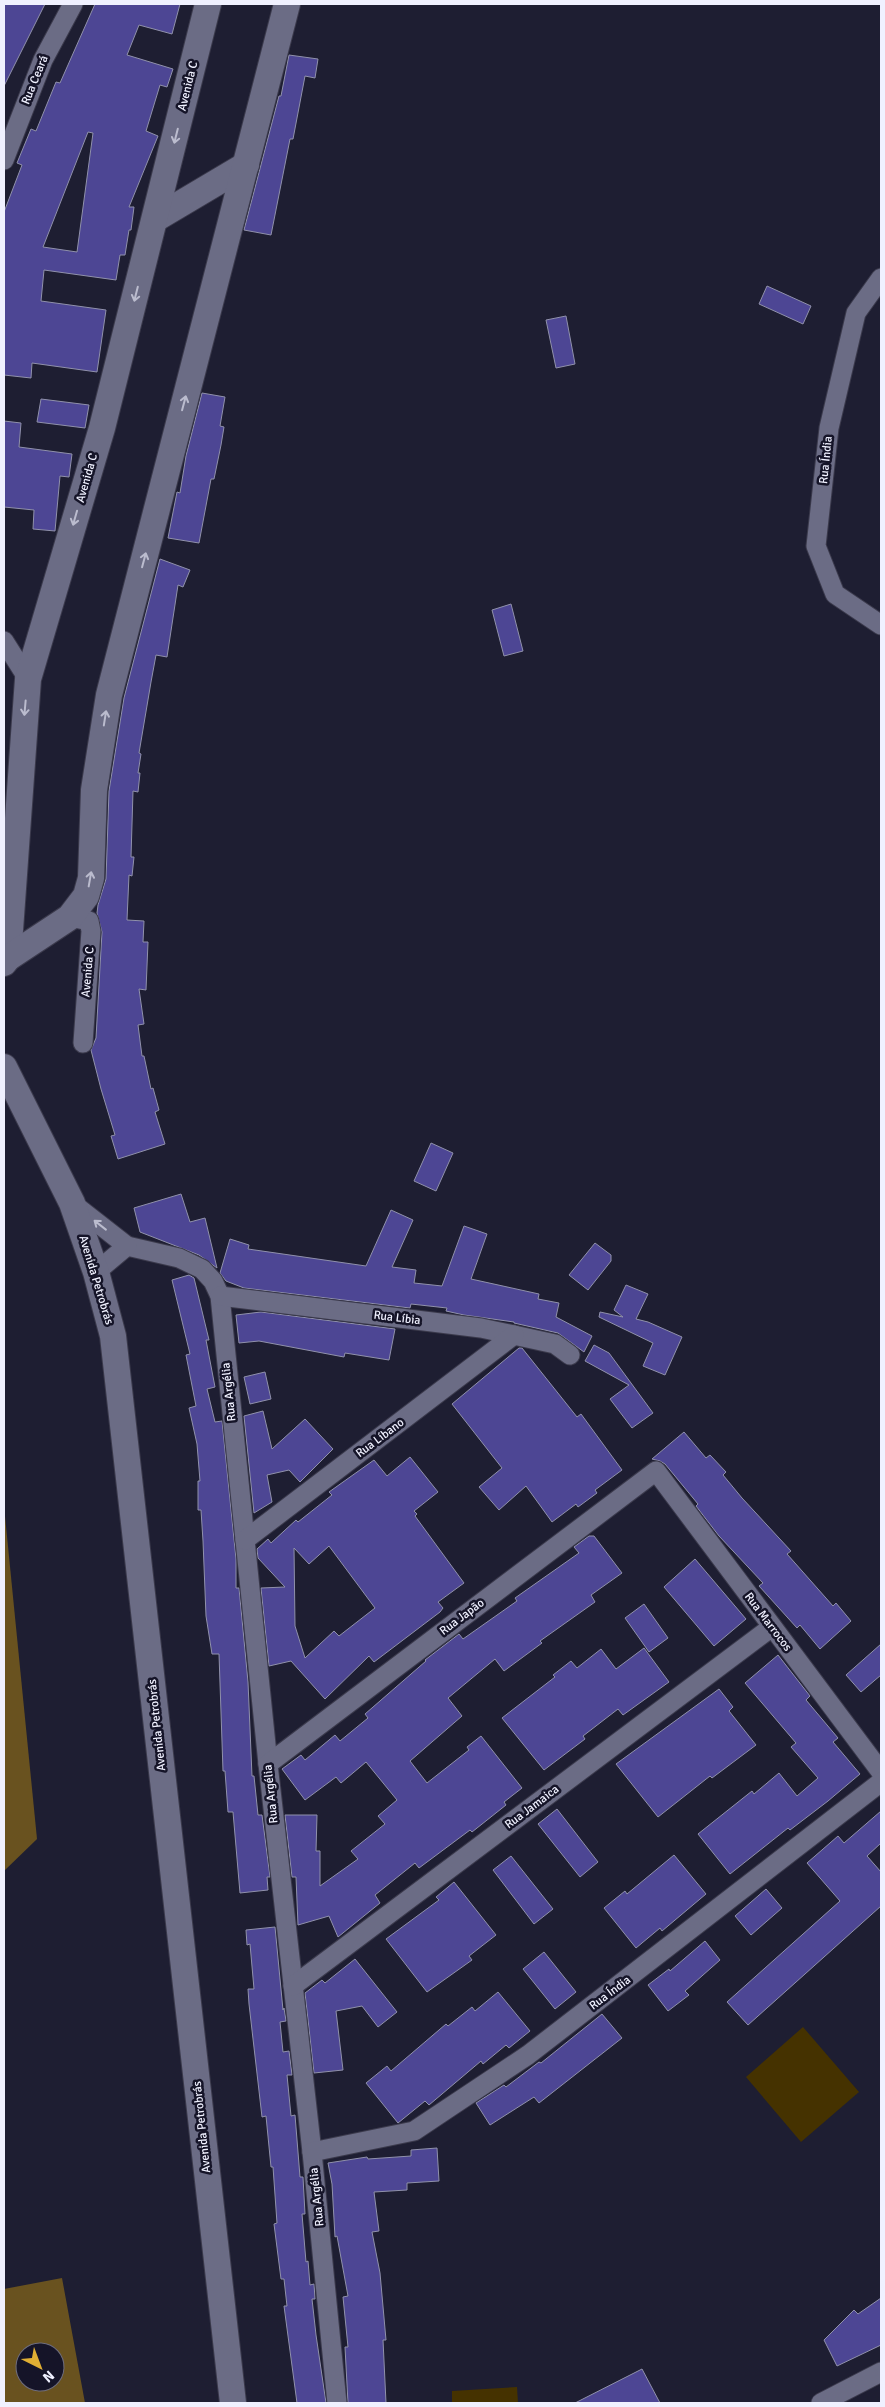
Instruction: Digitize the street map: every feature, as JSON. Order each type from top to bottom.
[{"type":"main road","name":"Avenida C","points":[[6,961],[28,678],[102,428],[208,4]]},
{"type":"main road","name":"Avenida C","points":[[6,961],[70,917],[86,896],[91,878],[94,790],[109,695],[287,4]]},
{"type":"main road","points":[[155,219],[246,165]]},
{"type":"main road","name":"Avenida Petrobrás","points":[[4,1067],[72,1203],[96,1272],[113,1336],[233,2403]]},
{"type":"street","name":"Rua Ceará","points":[[4,160],[43,60],[73,4]]},
{"type":"street","name":"Rua Índia","points":[[881,278],[856,313],[830,428],[816,546],[835,594],[881,625]]},
{"type":"street","points":[[4,641],[28,678]]},
{"type":"street","name":"Avenida C","points":[[70,917],[89,920],[91,931],[83,1043]]},
{"type":"street","name":"Rua Argélia","points":[[72,1203],[127,1246],[179,1258],[202,1268],[213,1281],[220,1296],[268,1764],[312,2152],[337,2403]]},
{"type":"street","points":[[96,1272],[127,1246]]},
{"type":"street","name":"Rua Líbia","points":[[220,1296],[481,1328],[555,1344],[570,1355]]},
{"type":"street","name":"Rua Líbano","points":[[245,1540],[514,1335]]},
{"type":"street","name":"Rua Marrocos","points":[[656,1471],[881,1772]]},
{"type":"street","name":"Rua Japão","points":[[268,1764],[656,1471]]},
{"type":"street","name":"Rua Jamaica","points":[[293,1986],[772,1627]]},
{"type":"street","name":"Rua Índia","points":[[312,2152],[414,2131],[528,2055],[881,1782]]},
{"type":"street","points":[[821,2403],[881,2372]]},
{"type":"shaded area","points":[[4,1506],[37,1839],[4,1871]]},
{"type":"shaded area","points":[[803,2027],[859,2092],[801,2142],[746,2077]]},
{"type":"shaded area","points":[[62,2278],[85,2403],[4,2403],[4,2289]]},
{"type":"shaded area","points":[[517,2387],[518,2403],[452,2403],[452,2391]]},
{"type":"building","points":[[4,4],[45,4],[4,86]]},
{"type":"building","points":[[95,4],[180,4],[172,34],[139,25],[127,55],[173,69],[167,87],[160,85],[146,131],[158,136],[129,207],[134,207],[131,230],[129,230],[125,255],[120,255],[116,280],[44,270],[41,301],[106,310],[97,372],[32,363],[31,378],[4,375],[4,212],[22,165],[17,163],[31,129],[36,131],[56,82],[60,83]],"holes":[[[88,132],[93,133],[77,252],[43,247]]]},
{"type":"building","points":[[289,55],[318,59],[315,78],[305,76],[271,235],[244,230],[279,96],[281,96]]},
{"type":"building","points":[[767,286],[811,306],[803,324],[759,304]]},
{"type":"building","points":[[566,316],[575,364],[556,368],[546,320]]},
{"type":"building","points":[[202,393],[225,397],[220,426],[224,427],[221,445],[214,479],[211,479],[199,543],[168,538],[177,492],[180,493],[186,456]]},
{"type":"building","points":[[41,399],[89,405],[85,428],[37,422]]},
{"type":"building","points":[[4,421],[21,423],[19,447],[72,454],[69,477],[60,476],[55,531],[33,529],[34,510],[4,507]]},
{"type":"building","points":[[160,559],[190,570],[183,587],[178,585],[167,657],[156,655],[151,682],[139,753],[141,754],[138,792],[133,791],[131,857],[134,857],[132,876],[129,875],[127,920],[144,921],[143,942],[148,942],[146,990],[139,989],[144,1024],[138,1025],[142,1056],[144,1056],[151,1089],[153,1088],[159,1110],[155,1112],[165,1144],[118,1159],[111,1136],[115,1135],[91,1050],[96,1038],[102,932],[97,913],[106,879],[109,791],[124,698]]},
{"type":"building","points":[[511,604],[523,651],[504,656],[492,610]]},
{"type":"building","points":[[431,1143],[453,1153],[436,1191],[414,1181]]},
{"type":"building","points":[[181,1194],[190,1222],[205,1218],[217,1268],[199,1255],[140,1232],[134,1208]]},
{"type":"building","points":[[391,1210],[413,1220],[392,1267],[416,1270],[414,1283],[442,1286],[464,1226],[487,1234],[471,1279],[539,1294],[538,1299],[559,1303],[556,1317],[592,1336],[584,1352],[558,1333],[514,1322],[464,1315],[446,1311],[447,1308],[411,1304],[410,1308],[244,1288],[226,1281],[220,1273],[230,1239],[249,1245],[248,1249],[366,1266]]},
{"type":"building","points":[[595,1243],[611,1255],[611,1261],[588,1290],[569,1275]]},
{"type":"building","points":[[189,1275],[194,1278],[209,1340],[206,1340],[215,1387],[207,1389],[215,1422],[222,1421],[236,1559],[236,1588],[239,1588],[248,1682],[252,1776],[254,1776],[258,1815],[262,1815],[270,1877],[267,1877],[268,1890],[240,1893],[233,1812],[228,1812],[225,1771],[223,1771],[219,1654],[212,1654],[206,1616],[201,1510],[198,1510],[198,1481],[200,1481],[197,1444],[189,1408],[196,1406],[186,1355],[190,1354],[172,1280]]},
{"type":"building","points":[[626,1285],[648,1294],[636,1319],[648,1322],[682,1337],[665,1375],[643,1366],[653,1343],[599,1317],[600,1312],[623,1317],[614,1310]]},
{"type":"building","points":[[261,1312],[395,1329],[389,1360],[345,1353],[344,1357],[259,1341],[239,1343],[236,1315]]},
{"type":"building","points":[[594,1345],[609,1353],[653,1413],[632,1428],[610,1399],[629,1385],[585,1361]]},
{"type":"building","points":[[519,1348],[522,1348],[577,1417],[581,1414],[622,1470],[595,1490],[597,1493],[578,1507],[576,1504],[552,1522],[526,1486],[499,1510],[479,1487],[502,1468],[452,1404]]},
{"type":"building","points":[[265,1372],[271,1399],[250,1404],[244,1377]]},
{"type":"building","points":[[263,1411],[272,1449],[305,1419],[333,1449],[300,1482],[289,1470],[267,1475],[272,1502],[254,1513],[244,1416]]},
{"type":"building","points":[[684,1432],[706,1458],[710,1455],[726,1472],[723,1475],[791,1551],[787,1554],[833,1606],[836,1603],[851,1621],[820,1649],[800,1625],[797,1628],[759,1586],[763,1583],[719,1536],[696,1506],[698,1504],[665,1464],[652,1459]]},
{"type":"building","points":[[410,1457],[438,1492],[414,1511],[417,1514],[415,1516],[464,1583],[438,1602],[443,1608],[440,1612],[374,1662],[369,1656],[325,1699],[291,1661],[269,1666],[261,1588],[285,1587],[258,1558],[257,1549],[268,1539],[271,1543],[296,1520],[298,1522],[332,1495],[329,1492],[374,1460],[387,1476]],"holes":[[[329,1546],[375,1608],[339,1636],[334,1631],[305,1658],[295,1626],[294,1548],[309,1564]]]},
{"type":"building","points":[[589,1536],[594,1536],[622,1573],[591,1595],[595,1602],[540,1641],[542,1643],[504,1671],[495,1659],[448,1698],[462,1716],[410,1761],[427,1783],[469,1750],[467,1747],[481,1736],[522,1788],[504,1802],[506,1805],[472,1832],[470,1830],[419,1868],[415,1863],[375,1895],[380,1903],[338,1937],[329,1916],[298,1925],[296,1877],[292,1877],[285,1815],[317,1815],[316,1851],[320,1851],[320,1886],[358,1859],[351,1851],[385,1824],[378,1816],[397,1800],[366,1762],[341,1783],[336,1777],[305,1800],[282,1769],[301,1755],[305,1760],[335,1735],[340,1741],[368,1718],[365,1714],[425,1660],[459,1634],[463,1639],[517,1601],[515,1598],[579,1553],[574,1547]]},
{"type":"building","points":[[695,1559],[746,1619],[714,1646],[664,1587]]},
{"type":"building","points":[[644,1604],[668,1638],[649,1652],[625,1618]]},
{"type":"building","points":[[881,1644],[881,1675],[861,1692],[846,1675]]},
{"type":"building","points":[[644,1648],[669,1682],[623,1715],[618,1709],[583,1736],[585,1739],[544,1770],[502,1718],[555,1677],[553,1675],[571,1661],[577,1668],[601,1649],[616,1669]]},
{"type":"building","points":[[778,1655],[810,1696],[806,1700],[838,1738],[833,1742],[860,1774],[828,1801],[790,1830],[788,1828],[730,1874],[698,1834],[752,1791],[754,1794],[779,1773],[797,1796],[818,1778],[791,1747],[796,1743],[745,1683]]},
{"type":"building","points":[[719,1689],[733,1707],[729,1711],[756,1745],[712,1778],[710,1776],[658,1817],[616,1764]]},
{"type":"building","points":[[557,1809],[598,1862],[580,1877],[538,1824]]},
{"type":"building","points":[[881,1811],[881,1843],[867,1856],[881,1872],[881,1906],[748,2025],[727,2002],[840,1901],[807,1863],[838,1836],[844,1843]]},
{"type":"building","points":[[674,1855],[706,1894],[662,1931],[660,1928],[636,1948],[604,1908],[625,1891],[627,1894]]},
{"type":"building","points":[[511,1856],[553,1909],[534,1924],[493,1870]]},
{"type":"building","points":[[454,1882],[496,1935],[469,1956],[472,1960],[427,1992],[386,1939],[439,1900],[436,1897]]},
{"type":"building","points":[[766,1889],[782,1908],[751,1935],[735,1916]]},
{"type":"building","points":[[275,1927],[283,2010],[284,2008],[286,2021],[280,2022],[283,2052],[289,2051],[292,2075],[287,2075],[291,2116],[295,2115],[300,2177],[303,2177],[305,2214],[302,2214],[306,2262],[308,2261],[310,2285],[314,2284],[315,2299],[312,2299],[326,2403],[297,2403],[284,2306],[287,2306],[284,2279],[281,2279],[274,2224],[277,2223],[273,2167],[271,2167],[266,2116],[262,2117],[249,2004],[248,1989],[254,1989],[250,1944],[247,1945],[246,1930]]},
{"type":"building","points":[[705,1941],[720,1960],[685,1991],[689,1995],[668,2011],[648,1985],[669,1969],[670,1971]]},
{"type":"building","points":[[544,1952],[576,1992],[555,2009],[523,1969]]},
{"type":"building","points":[[355,1959],[397,2012],[378,2027],[362,2006],[336,2011],[343,2070],[314,2073],[305,1993],[322,1980],[325,1983]]},
{"type":"building","points":[[498,1992],[530,2031],[509,2048],[506,2045],[483,2064],[481,2061],[429,2105],[425,2101],[398,2123],[366,2083],[387,2066],[391,2071],[446,2024],[448,2026],[472,2007],[475,2011]]},
{"type":"building","points":[[602,2014],[622,2038],[539,2103],[534,2097],[490,2125],[476,2103],[504,2085],[506,2087],[539,2062],[541,2063]]},
{"type":"building","points":[[437,2148],[439,2181],[407,2183],[407,2190],[374,2192],[379,2231],[372,2232],[380,2273],[386,2340],[383,2340],[386,2403],[348,2403],[345,2347],[348,2347],[343,2297],[348,2296],[337,2236],[335,2237],[332,2184],[328,2163],[367,2157],[368,2159],[411,2156],[411,2150]]},
{"type":"building","points":[[881,2298],[881,2345],[837,2366],[824,2340],[854,2310],[858,2314]]},
{"type":"building","points":[[642,2369],[660,2403],[575,2403]]}]
